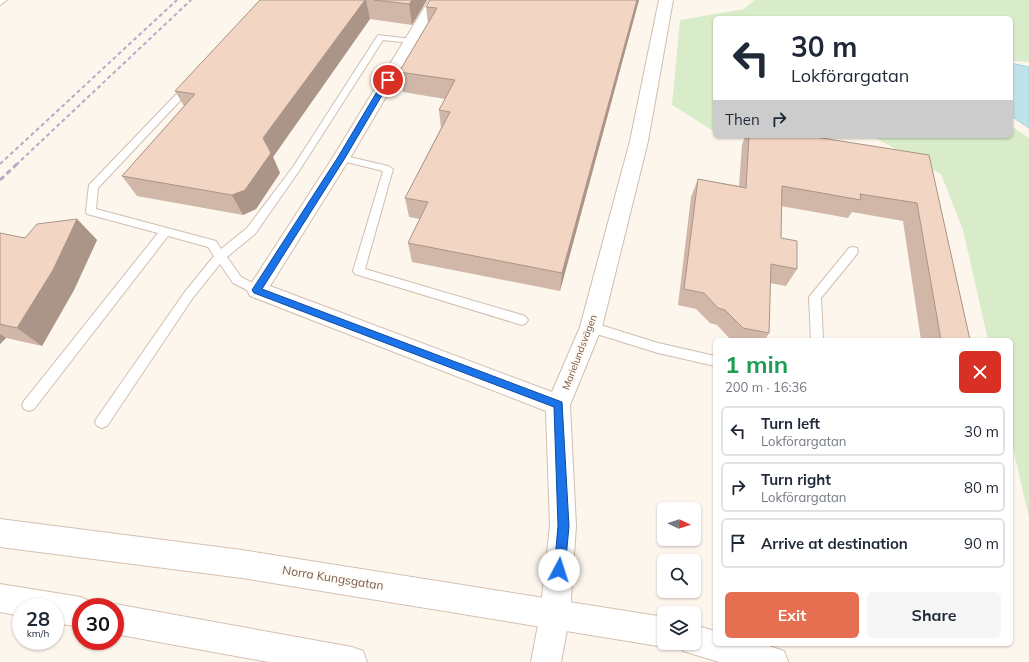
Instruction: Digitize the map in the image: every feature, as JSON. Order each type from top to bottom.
[{"type":"street","points":[[436,0],[341,158],[257,290],[558,405]]},
{"type":"street","name":"Marielundsvägen","points":[[546,662],[555,614],[563,526],[558,405],[591,327],[639,141],[666,0]]},
{"type":"street","name":"Norra Kungsgatan","points":[[0,533],[242,564],[657,631]]},
{"type":"street","points":[[0,598],[12,600]]},
{"type":"street","points":[[124,621],[352,662]]},
{"type":"street","points":[[701,642],[713,645]]},
{"type":"street","points":[[716,646],[773,662]]},
{"type":"lane","points":[[0,3],[3,0]]},
{"type":"lane","points":[[102,422],[188,296],[220,256],[251,231],[296,169],[381,37],[411,41]]},
{"type":"lane","points":[[196,78],[93,187],[91,211],[212,244],[237,280],[257,290]]},
{"type":"lane","points":[[341,158],[388,169],[359,271],[522,320]]},
{"type":"lane","points":[[29,405],[165,232]]},
{"type":"lane","points":[[817,338],[815,296],[853,251]]},
{"type":"lane","points":[[591,327],[658,348],[713,360]]},
{"type":"green space","points":[[755,0],[1029,0],[1029,62],[1013,61],[1013,16],[713,16],[713,131],[672,105],[680,20],[744,9]]},
{"type":"green space","points":[[1013,127],[1029,138],[1029,518],[1013,448],[1013,338],[988,338],[963,230],[941,174],[876,138],[1013,138]]},
{"type":"water","points":[[1013,63],[1029,67],[1029,128],[1013,117]]},
{"type":"building","points":[[260,0],[365,0],[263,138],[271,153],[245,190],[232,195],[122,176],[195,94],[175,91]]},
{"type":"building","points":[[374,0],[412,0],[409,4]]},
{"type":"building","points":[[430,0],[637,0],[562,273],[408,243],[428,202],[405,198],[450,112],[439,110],[455,80],[399,72],[437,8],[426,7]]},
{"type":"building","points":[[749,138],[822,138],[929,155],[970,338],[941,338],[917,203],[860,194],[861,200],[782,186],[781,238],[797,241],[797,269],[771,264],[769,333],[743,328],[725,310],[718,308],[704,293],[684,289],[698,179],[746,188]]},
{"type":"building","points":[[77,219],[53,270],[17,328],[0,324],[0,233],[25,238],[37,224]]},
{"type":"railway","points":[[0,164],[177,0]]},
{"type":"railway","points":[[16,165],[191,0]]},
{"type":"railway","points":[[0,180],[17,164]]},
{"type":"route","points":[[388,80],[341,158],[257,290],[558,405],[563,526],[559,570]]}]
